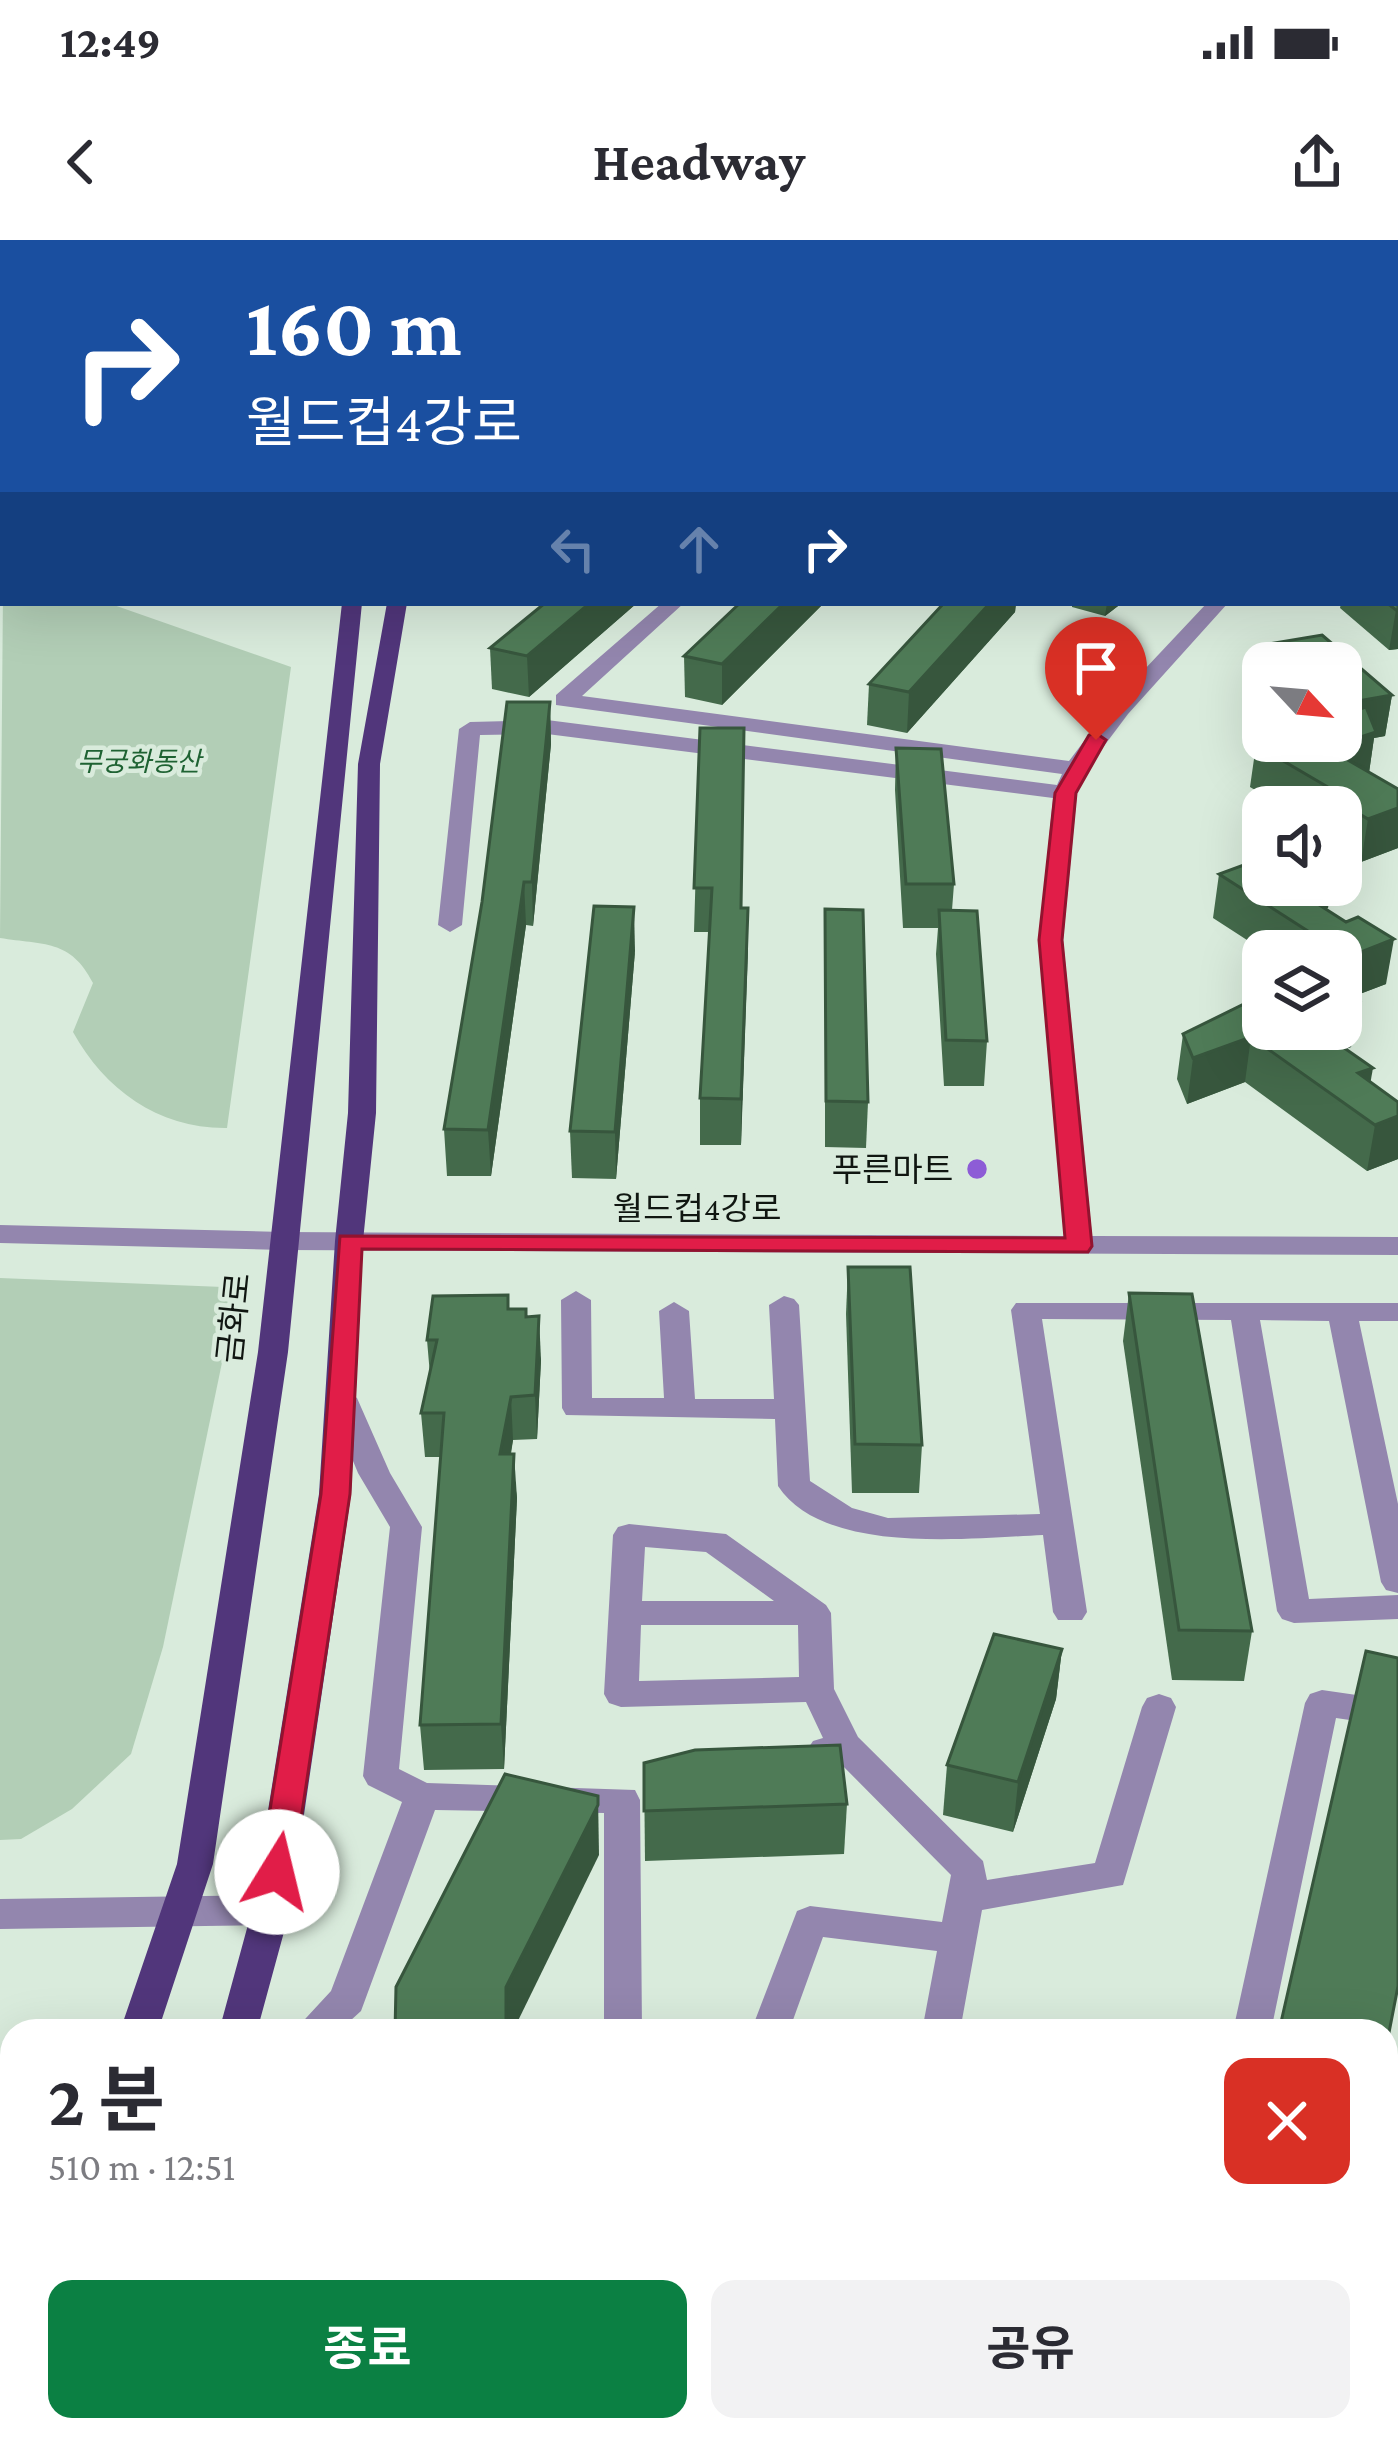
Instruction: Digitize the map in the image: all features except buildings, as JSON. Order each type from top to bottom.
[{"type":"main road","name":"금화로","points":[[143,2019],[195,1864],[273,1352],[352,606]]},
{"type":"main road","points":[[241,2019],[271,1910],[335,1494],[349,1241],[362,1113],[370,764],[396,606]]},
{"type":"street","points":[[917,240],[929,240]]},
{"type":"street","points":[[671,606],[564,700],[1070,781]]},
{"type":"street","points":[[1079,1246],[1051,940],[1070,781],[1157,664],[1216,606]]},
{"type":"street","points":[[450,925],[470,729],[548,727],[1070,781]]},
{"type":"street","name":"월드컵4강로","points":[[0,1234],[283,1241],[1398,1246]]},
{"type":"street","points":[[576,1300],[577,1408],[790,1409]]},
{"type":"street","points":[[784,1305],[794,1486],[842,1516],[888,1529],[1057,1524]]},
{"type":"street","points":[[1070,1612],[1026,1310],[1398,1312]]},
{"type":"street","points":[[674,1311],[680,1408]]},
{"type":"street","points":[[1244,1311],[1294,1611],[1398,1607]]},
{"type":"street","points":[[1342,1312],[1398,1582]]},
{"type":"street","points":[[342,1398],[374,1473],[406,1527],[381,1776],[422,1796],[622,1800],[667,1789]]},
{"type":"street","points":[[814,1613],[714,1543],[629,1535],[621,1694],[817,1689]]},
{"type":"street","points":[[625,1613],[814,1613]]},
{"type":"street","points":[[814,1613],[817,1689],[844,1745],[970,1871],[943,2019]]},
{"type":"street","points":[[1255,2019],[1322,1703],[1398,1714]]},
{"type":"street","points":[[965,1898],[1110,1875],[1160,1707]]},
{"type":"street","points":[[800,1756],[844,1745]]},
{"type":"street","points":[[326,2019],[346,2000],[422,1796]]},
{"type":"street","points":[[622,1800],[622,2019]]},
{"type":"street","points":[[0,1914],[271,1910]]},
{"type":"street","points":[[774,2019],[810,1921],[958,1939]]},
{"type":"green space","name":"무궁화동산","points":[[3,606],[117,606],[291,667],[227,1128],[179,1122],[118,1088],[73,1032],[93,983],[84,969],[65,951],[0,938]]},
{"type":"green space","points":[[0,1278],[223,1287],[236,1295],[163,1647],[131,1754],[72,1809],[21,1839],[0,1840]]},
{"type":"place","name":"푸른마트","points":[[977,1169]]},
{"type":"route","points":[[277,1872],[335,1494],[349,1241],[1079,1246],[1051,940],[1053,879],[1065,793],[1096,740]]}]
